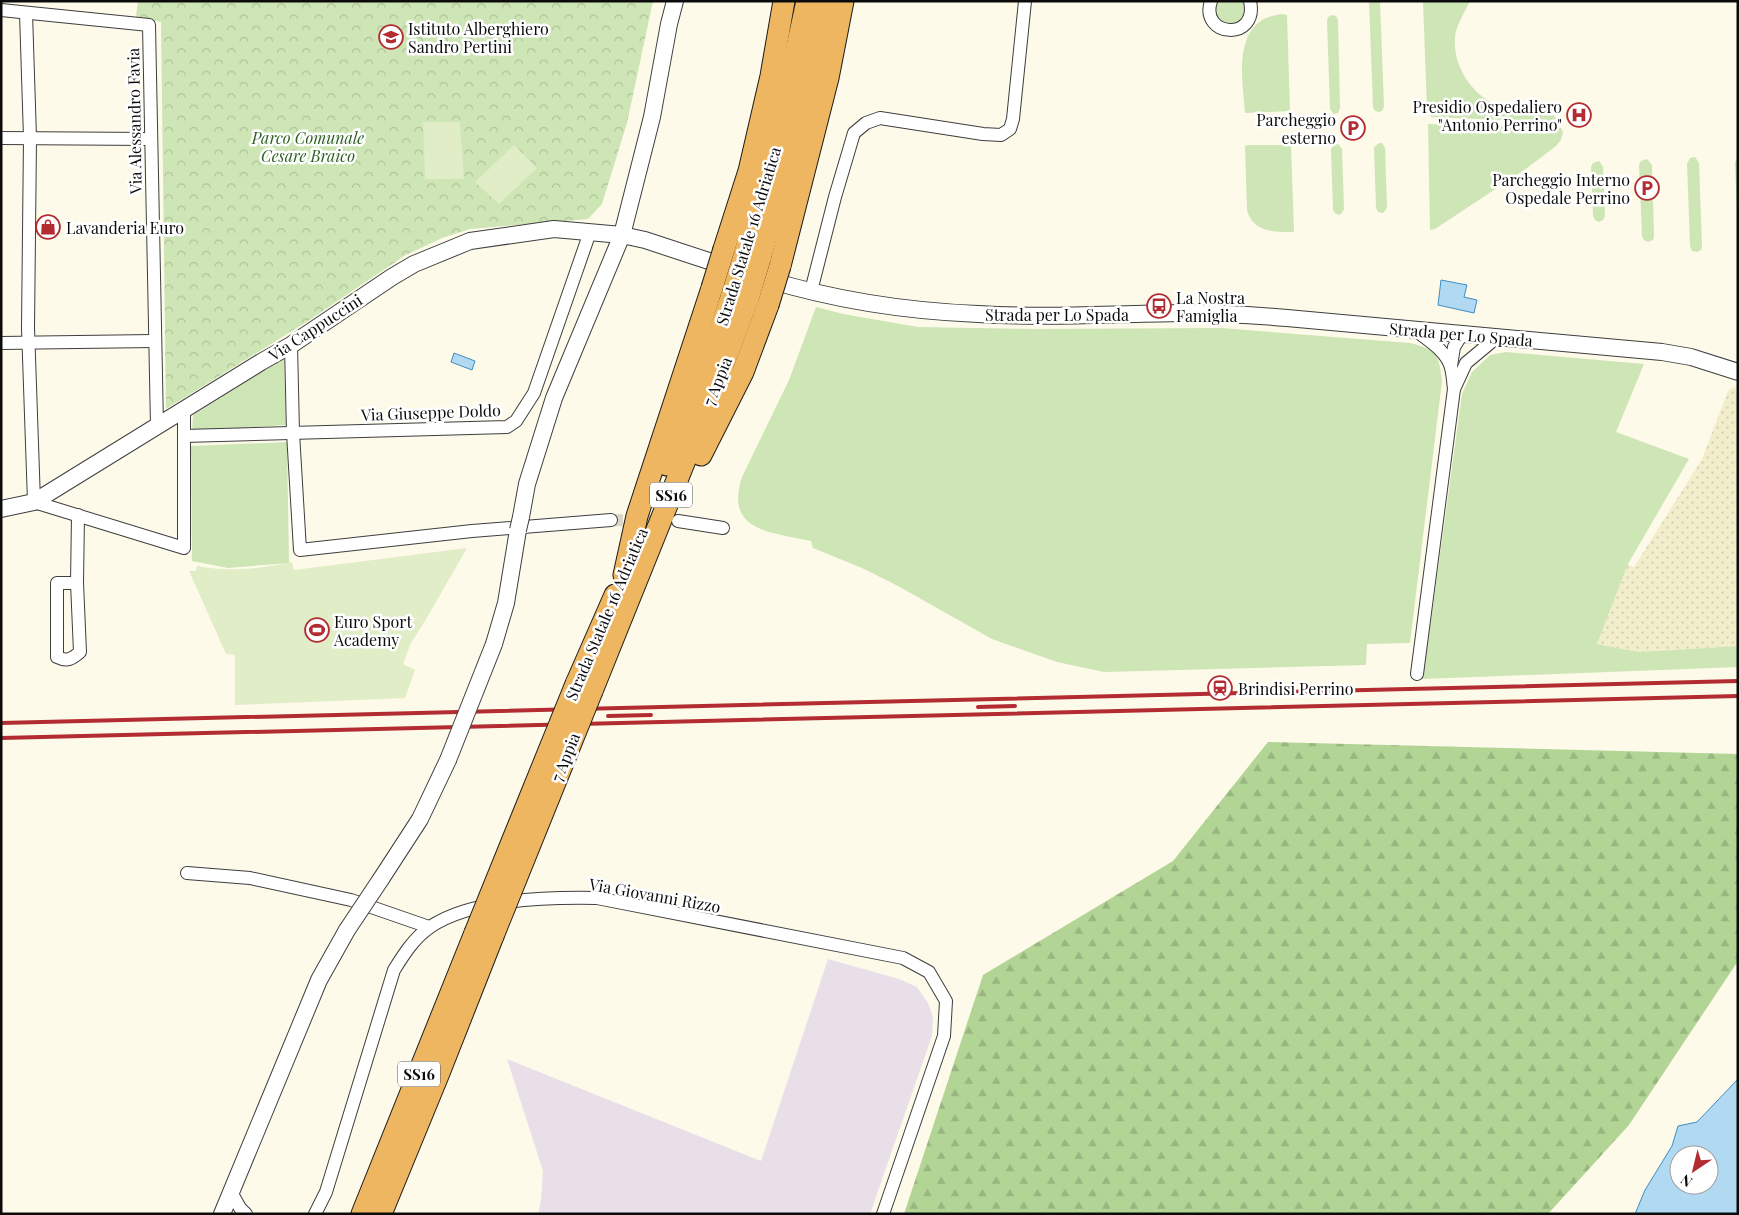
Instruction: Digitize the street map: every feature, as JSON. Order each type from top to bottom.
[{"type":"highway","points":[[630,577],[637,516],[749,171],[771,76],[784,1]]},
{"type":"highway","points":[[630,577],[667,532],[694,467],[744,372],[768,305],[761,260],[828,78],[843,1]]},
{"type":"highway","name":"Strada Statale 16 Adriatica","points":[[740,297],[761,260],[794,138],[814,10]]},
{"type":"highway","name":"7 Appia","points":[[484,935],[630,577],[721,371],[740,297]]},
{"type":"highway","name":"SS16","points":[[362,1214],[484,935]]},
{"type":"highway","name":"SS16","points":[[381,1214],[439,1073],[484,935]]},
{"type":"street","points":[[222,1214],[319,980],[347,930],[420,819],[448,760],[494,644],[506,603],[527,484],[554,398],[622,234],[652,117],[675,1]]},
{"type":"street","points":[[811,292],[835,197],[854,133],[866,123],[880,118],[1000,135],[1010,129],[1014,119],[1025,1]]},
{"type":"street","points":[[1211,1],[1209,10],[1214,23],[1224,30],[1231,31],[1248,21],[1250,1]]},
{"type":"street","points":[[1,10],[26,13],[30,138],[29,343],[34,502]]},
{"type":"street","name":"Via Alessandro Favia","points":[[26,13],[149,25],[157,426]]},
{"type":"street","points":[[1,138],[151,139]]},
{"type":"street","name":"Via Cappuccini","points":[[1,509],[34,502],[291,345],[414,264],[470,241],[554,229],[622,234]]},
{"type":"street","name":"Via Giuseppe Doldo","points":[[184,436],[507,427],[516,421],[534,393],[590,232]]},
{"type":"street","name":"Strada per Lo Spada","points":[[622,234],[811,292],[918,310],[970,314],[1040,315],[1237,314],[1662,352],[1691,356],[1738,372]]},
{"type":"street","points":[[1414,330],[1433,343],[1444,354],[1451,366]]},
{"type":"street","points":[[1462,334],[1466,364]]},
{"type":"street","points":[[1417,674],[1454,389],[1451,366],[1454,346],[1462,334]]},
{"type":"street","points":[[1454,389],[1466,364],[1496,338]]},
{"type":"street","points":[[1,343],[154,341]]},
{"type":"street","points":[[291,345],[293,433],[300,550],[472,531],[611,520]]},
{"type":"street","points":[[184,411],[184,436]]},
{"type":"street","name":"Via Cappuccini","points":[[34,502],[184,548],[184,436]]},
{"type":"street","points":[[77,583],[57,583],[57,657],[63,660],[72,659],[80,652],[77,583],[78,515]]},
{"type":"street","points":[[678,521],[723,528]]},
{"type":"street","points":[[187,872],[250,878],[351,900],[429,927]]},
{"type":"street","name":"Via Giovanni Rizzo","points":[[315,1214],[326,1192],[394,970],[410,945],[429,927],[451,915],[481,906],[557,898],[597,898],[903,958],[929,972],[946,1001],[944,1036],[883,1214]]},
{"type":"street","points":[[231,1192],[240,1208],[246,1214]]},
{"type":"shaded area","points":[[1738,387],[1738,646],[1639,652],[1597,644],[1628,564],[1634,567],[1702,459],[1728,391],[1731,388]]},
{"type":"shaded area","points":[[828,959],[899,979],[917,987],[928,1003],[933,1017],[932,1036],[870,1214],[538,1214],[543,1171],[507,1059],[761,1161]]},
{"type":"green space","name":"Parco Comunale Cesare Braico","points":[[138,1],[653,1],[627,123],[602,204],[588,219],[470,229],[442,238],[404,256],[308,321],[166,409],[161,22],[136,17]]},
{"type":"green space","points":[[1218,1],[1244,1],[1246,11],[1244,18],[1231,24],[1224,22],[1218,18],[1216,11]]},
{"type":"green space","points":[[1369,1],[1380,1],[1384,107],[1379,112],[1375,111],[1373,107]]},
{"type":"green space","points":[[1423,1],[1470,1],[1457,28],[1455,49],[1462,72],[1477,92],[1497,105],[1514,110],[1547,103],[1556,119],[1551,120],[1551,122],[1431,117],[1430,112],[1427,110]]},
{"type":"green space","points":[[1281,14],[1287,15],[1290,111],[1245,113],[1242,75],[1244,47],[1256,25],[1266,18]]},
{"type":"green space","points":[[1336,16],[1338,20],[1340,108],[1338,113],[1334,114],[1330,109],[1327,21],[1328,17]]},
{"type":"green space","points":[[423,122],[460,122],[464,179],[425,179]]},
{"type":"green space","points":[[1428,124],[1561,128],[1563,132],[1561,140],[1556,146],[1527,168],[1435,229],[1430,230]]},
{"type":"green space","points":[[1380,143],[1385,148],[1387,208],[1383,213],[1378,212],[1376,208],[1374,148]]},
{"type":"green space","points":[[1338,144],[1342,149],[1344,209],[1339,215],[1333,210],[1331,150],[1333,145]]},
{"type":"green space","points":[[514,145],[537,168],[499,204],[475,182]]},
{"type":"green space","points":[[1291,145],[1294,232],[1266,230],[1259,227],[1250,218],[1247,210],[1245,146]]},
{"type":"green space","points":[[1695,157],[1699,163],[1702,246],[1701,250],[1697,252],[1692,251],[1690,246],[1687,164],[1690,158]]},
{"type":"green space","points":[[1738,157],[1738,238],[1735,162]]},
{"type":"green space","points":[[1647,159],[1652,165],[1654,236],[1653,240],[1648,242],[1642,236],[1639,165],[1641,161]]},
{"type":"green space","points":[[1599,161],[1603,167],[1605,216],[1599,222],[1593,216],[1591,167],[1593,163]]},
{"type":"green space","points":[[816,307],[843,314],[918,327],[1038,329],[1221,328],[1410,343],[1426,348],[1435,354],[1438,359],[1442,381],[1410,643],[1367,644],[1366,665],[1104,672],[1057,662],[992,639],[898,586],[862,568],[813,548],[811,541],[781,535],[755,526],[746,519],[740,509],[738,495],[742,477],[789,380]]},
{"type":"green space","points":[[1506,352],[1644,364],[1616,432],[1689,459],[1628,564],[1597,644],[1639,652],[1738,646],[1738,667],[1423,679],[1462,394],[1472,372],[1490,355]]},
{"type":"green space","points":[[284,358],[286,425],[192,431],[193,415]]},
{"type":"green space","points":[[287,442],[289,563],[228,568],[192,561],[191,446]]},
{"type":"green space","name":"Euro Sport Academy","points":[[467,548],[411,643],[403,664],[415,670],[405,698],[235,705],[235,655],[226,654],[189,571],[196,571],[197,566],[244,569],[292,562],[294,570]]},
{"type":"green space","points":[[1268,742],[1738,754],[1738,961],[1629,1125],[1548,1214],[904,1214],[983,975],[1173,861]]},
{"type":"water","points":[[1441,280],[1467,285],[1464,297],[1477,300],[1474,313],[1438,305]]},
{"type":"water","points":[[454,353],[475,361],[472,370],[451,362]]},
{"type":"water","points":[[1738,1079],[1738,1214],[1635,1214],[1645,1190],[1669,1151],[1669,1195],[1719,1195],[1719,1145],[1672,1145],[1678,1126],[1697,1122]]},
{"type":"tunnel","points":[[611,520],[666,521]]},
{"type":"railway","points":[[1,723],[1738,681]]},
{"type":"railway","points":[[1,738],[1738,696]]},
{"type":"railway","points":[[978,707],[1015,706]]},
{"type":"railway","points":[[608,716],[651,715]]},
{"type":"place","name":"Istituto Alberghiero Sandro Pertini","points":[[391,37]]},
{"type":"place","name":"Presidio Ospedaliero \"Antonio Perrino\"","points":[[1579,115]]},
{"type":"place","name":"Parcheggio esterno","points":[[1353,128]]},
{"type":"place","name":"Parcheggio Interno Ospedale Perrino","points":[[1647,188]]},
{"type":"place","name":"Lavanderia Euro","points":[[48,227]]},
{"type":"place","name":"La Nostra Famiglia","points":[[1159,306]]},
{"type":"place","name":"Euro Sport Academy","points":[[317,630]]},
{"type":"place","name":"Brindisi Perrino","points":[[1220,688]]}]
